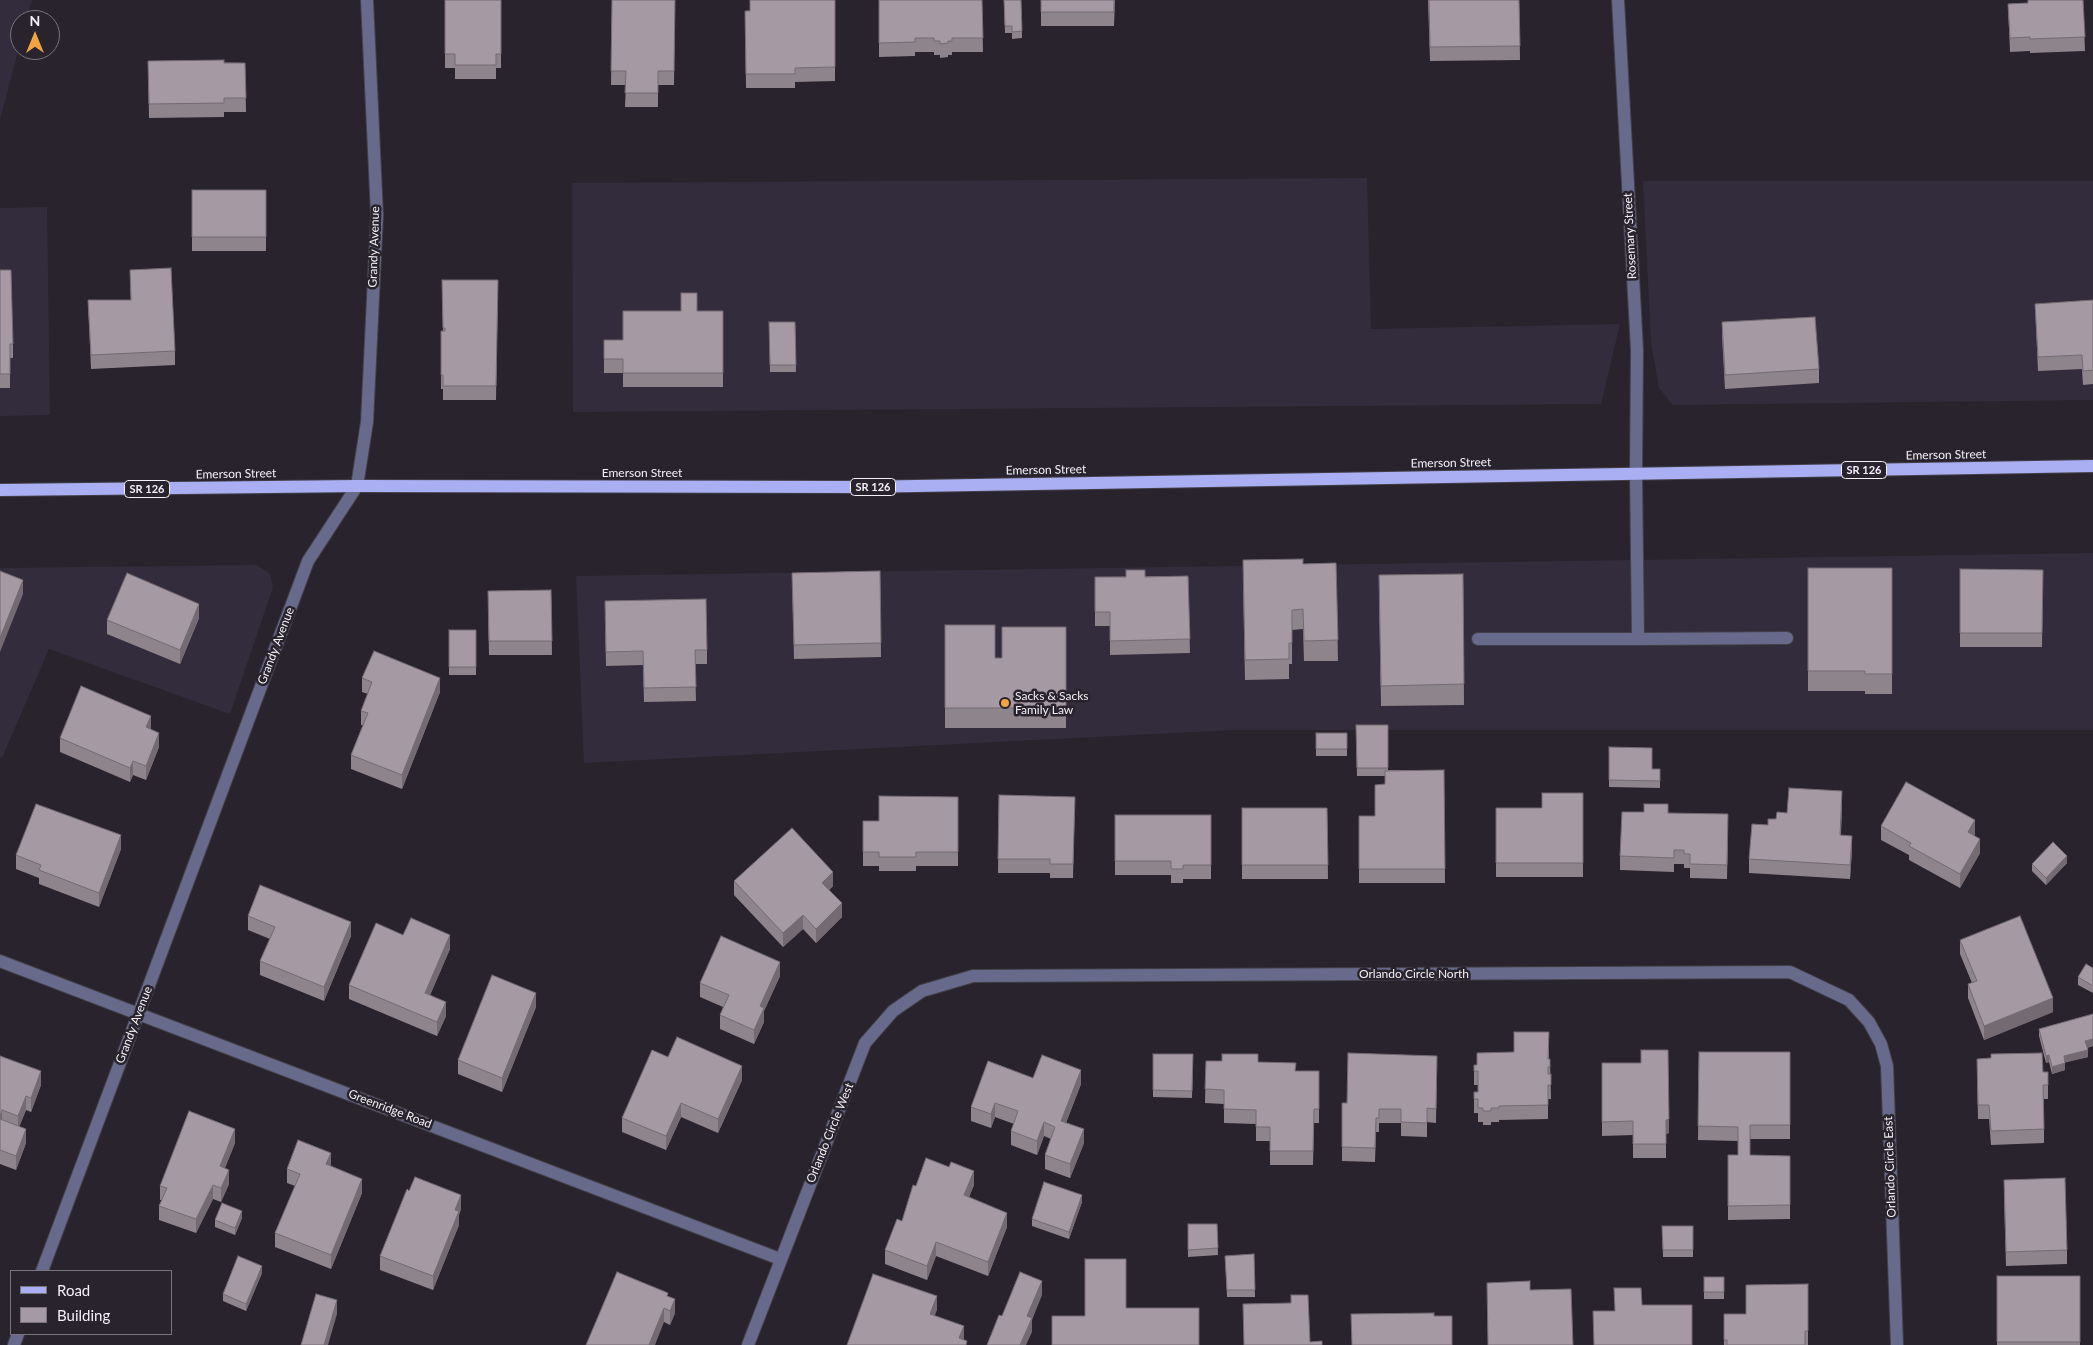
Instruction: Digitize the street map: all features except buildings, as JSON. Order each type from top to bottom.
[{"type":"main road","name":"Emerson Street","points":[[0,490],[358,486],[857,487],[2093,466]]},
{"type":"street","name":"Grandy Avenue","points":[[42,1270],[308,561],[358,486],[367,422],[376,215],[367,0]]},
{"type":"street","name":"Rosemary Street","points":[[1618,0],[1636,350],[1638,639]]},
{"type":"street","points":[[1478,640],[1788,638]]},
{"type":"street","name":"Greenridge Road","points":[[0,961],[780,1259]]},
{"type":"street","name":"Orlando Circle North","points":[[972,976],[1790,972],[1850,1000]]},
{"type":"street","name":"Orlando Circle West","points":[[748,1345],[865,1043],[893,1011],[922,992],[972,976]]},
{"type":"street","name":"Orlando Circle East","points":[[1850,1000],[1869,1022],[1881,1044],[1887,1066],[1897,1345]]},
{"type":"shaded area","points":[[0,0],[32,0],[29,10],[10,10],[10,60],[16,60],[0,120]]},
{"type":"shaded area","points":[[1367,178],[1371,329],[1620,324],[1601,404],[573,412],[572,183]]},
{"type":"shaded area","points":[[1643,181],[2093,181],[2093,400],[1673,405],[1659,388],[1651,343]]},
{"type":"shaded area","points":[[47,207],[50,415],[0,416],[0,208]]},
{"type":"shaded area","points":[[2093,553],[2093,730],[1233,730],[584,763],[576,576]]},
{"type":"shaded area","points":[[257,565],[270,574],[273,587],[230,714],[49,649],[2,758],[0,757],[0,568]]},
{"type":"place","name":"Sacks & Sacks Family Law","points":[[1005,703]]}]
